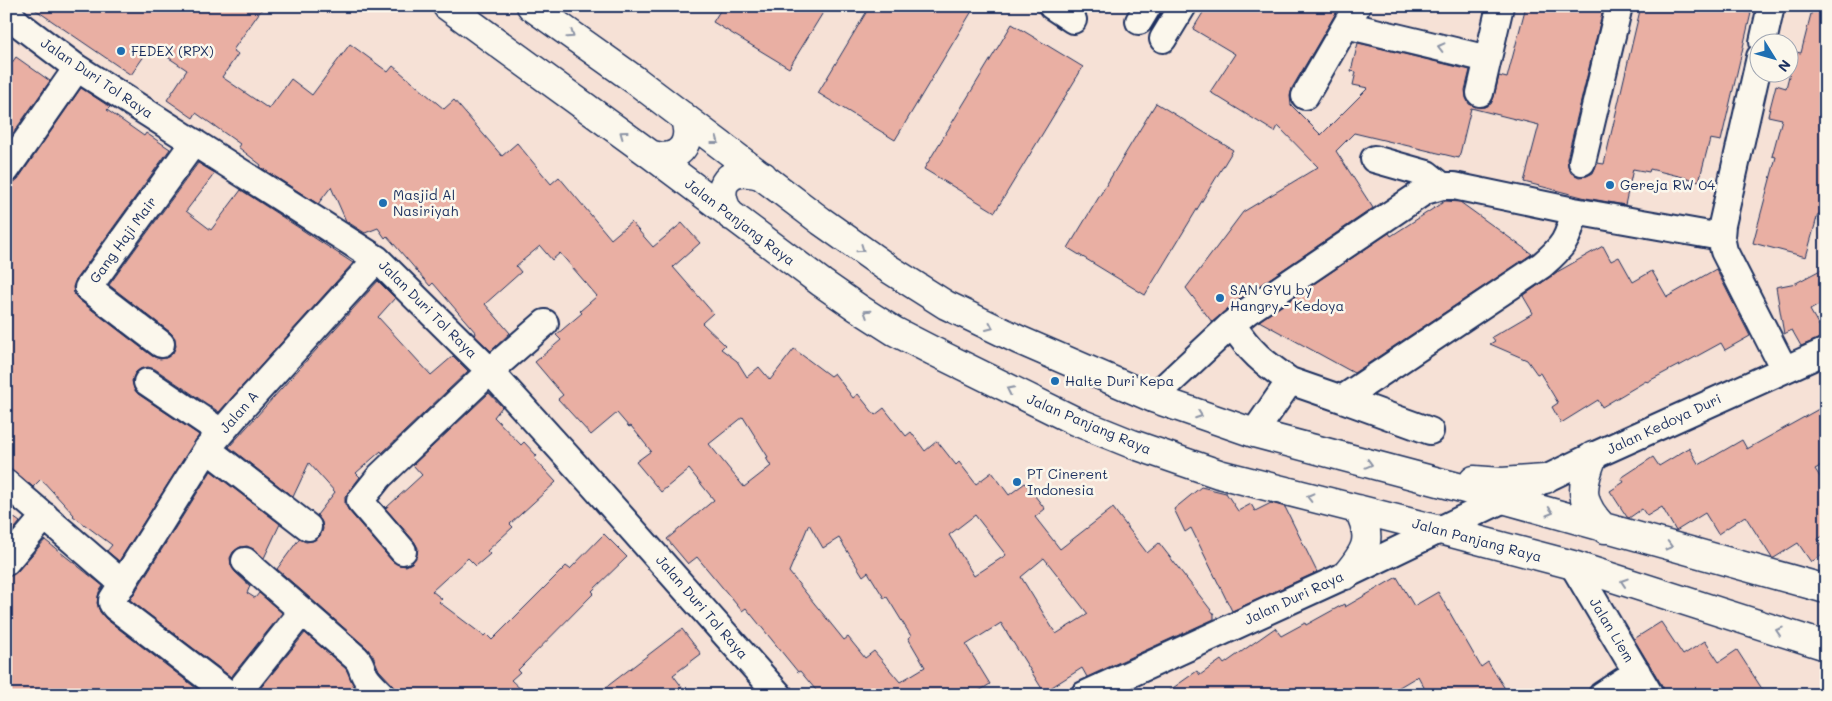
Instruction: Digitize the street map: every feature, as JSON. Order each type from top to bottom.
[{"type":"main road","name":"Jalan Panjang Raya","points":[[446,6],[650,154],[822,283],[894,331],[1036,403],[1132,444],[1219,474],[1573,565],[1826,646]]},
{"type":"main road","points":[[531,6],[683,116],[829,227],[917,288],[946,305],[1080,368],[1153,398],[1254,433],[1503,499],[1605,529],[1826,589]]},
{"type":"main road","points":[[650,154],[670,156],[680,150],[688,136],[683,116]]},
{"type":"main road","points":[[731,216],[722,195],[728,180],[741,172],[750,172],[763,176]]},
{"type":"main road","points":[[1593,456],[1585,475],[1583,496],[1586,507],[1605,529]]},
{"type":"main road","points":[[1413,476],[1502,482],[1545,479]]},
{"type":"main road","points":[[1346,575],[1363,552],[1367,542],[1364,520],[1358,509]]},
{"type":"street","points":[[1052,6],[1074,20]]},
{"type":"street","points":[[1163,39],[1183,6]]},
{"type":"street","points":[[1480,93],[1500,6]]},
{"type":"street","points":[[1582,162],[1620,6]]},
{"type":"street","points":[[1765,32],[1771,6]]},
{"type":"street","name":"Jalan Duri Tol Raya","points":[[7,8],[12,17],[27,31],[77,68],[378,259],[490,371],[779,695]]},
{"type":"street","points":[[1305,96],[1352,15],[1488,59]]},
{"type":"street","points":[[6,170],[77,68]]},
{"type":"street","points":[[1754,82],[1722,225],[1724,250],[1784,369]]},
{"type":"street","name":"Gang Haji Mair","points":[[161,344],[88,288],[194,142]]},
{"type":"street","points":[[1374,159],[1427,174],[1442,186]]},
{"type":"street","points":[[1153,398],[1232,324],[1425,191],[1442,186],[1454,186],[1574,211],[1722,225]]},
{"type":"street","points":[[1342,399],[1542,265],[1560,249],[1571,230],[1574,211]]},
{"type":"street","name":"Jalan A","points":[[230,695],[113,605],[113,597],[214,440],[378,259]]},
{"type":"street","points":[[403,551],[360,501],[380,476],[490,371],[545,323]]},
{"type":"street","points":[[1232,324],[1246,345],[1262,362],[1290,382],[1430,431]]},
{"type":"street","name":"Jalan Kedoya Duri","points":[[1503,499],[1784,369],[1826,352]]},
{"type":"street","points":[[147,382],[214,440],[308,527]]},
{"type":"street","points":[[1254,433],[1290,382]]},
{"type":"street","points":[[6,483],[122,584]]},
{"type":"street","name":"Jalan Duri Raya","points":[[1084,695],[1346,575],[1503,499]]},
{"type":"street","points":[[6,562],[45,516]]},
{"type":"street","points":[[245,561],[356,658],[361,663],[364,675],[382,695]]},
{"type":"street","name":"Jalan Liem","points":[[1573,565],[1650,695]]},
{"type":"street","points":[[236,695],[302,612]]},
{"type":"street","points":[[1602,695],[1637,672]]},
{"type":"building","points":[[30,6],[264,6],[233,50],[238,54],[222,77],[269,109],[291,79],[312,95],[350,44],[388,72],[393,66],[444,109],[454,100],[502,156],[517,143],[551,184],[559,177],[611,239],[631,222],[653,247],[682,223],[700,243],[673,267],[713,313],[702,323],[725,345],[721,349],[737,361],[747,377],[759,367],[770,380],[794,349],[830,376],[834,373],[853,398],[858,394],[875,415],[884,408],[906,436],[911,432],[925,451],[937,441],[956,465],[959,462],[976,484],[992,472],[1009,495],[1025,483],[1045,509],[1035,517],[1060,549],[1113,508],[1147,553],[1159,543],[1214,614],[1214,619],[1087,677],[1082,668],[1044,692],[1001,623],[966,645],[990,684],[973,695],[820,695],[800,671],[798,672],[746,608],[742,611],[697,557],[688,564],[667,539],[714,500],[689,469],[661,492],[636,462],[651,451],[631,426],[629,427],[617,413],[591,435],[558,399],[563,395],[535,362],[561,340],[556,335],[582,313],[580,311],[597,296],[560,253],[552,260],[540,246],[516,266],[521,272],[485,304],[510,333],[491,351],[475,336],[476,333],[433,283],[430,286],[387,236],[385,238],[378,228],[365,233],[346,221],[331,187],[318,204],[260,167],[261,165],[238,147],[240,144],[196,113],[193,118],[167,100],[187,70],[151,46],[131,75]],"holes":[[[743,417],[768,457],[766,458],[771,466],[744,487],[709,444]],[[975,515],[1006,555],[974,576],[949,535]],[[809,524],[823,548],[839,538],[863,576],[868,572],[884,598],[887,597],[911,636],[908,638],[925,667],[900,682],[874,651],[865,658],[848,637],[844,640],[789,572]],[[1044,558],[1088,614],[1056,634],[1021,577]]]},
{"type":"building","points":[[723,6],[827,6],[789,68],[713,22]]},
{"type":"building","points":[[870,6],[975,6],[895,140],[818,93]]},
{"type":"building","points":[[1207,6],[1340,6],[1292,88],[1290,96],[1291,105],[1321,135],[1368,88],[1353,85],[1356,72],[1351,71],[1358,43],[1470,70],[1465,90],[1466,98],[1469,104],[1476,107],[1484,107],[1491,104],[1499,76],[1507,78],[1526,6],[1604,6],[1567,159],[1571,173],[1579,177],[1593,173],[1597,163],[1604,164],[1641,6],[1720,6],[1751,13],[1721,141],[1710,139],[1699,181],[1650,169],[1649,172],[1633,169],[1625,205],[1586,198],[1524,182],[1539,125],[1471,108],[1459,158],[1354,133],[1336,151],[1373,208],[1240,299],[1212,322],[1186,288],[1243,212],[1318,167],[1278,126],[1275,132],[1210,92],[1235,54],[1193,29]]},
{"type":"building","points":[[1813,6],[1826,6],[1826,215],[1818,214],[1806,257],[1753,243],[1776,157],[1772,156],[1782,119],[1768,116],[1776,85],[1786,88],[1788,82],[1800,82],[1801,53]]},
{"type":"building","points":[[1012,24],[1083,67],[995,212],[924,169]]},
{"type":"building","points":[[16,57],[50,81],[6,143],[6,71]]},
{"type":"building","points":[[81,88],[110,107],[107,110],[144,136],[146,133],[170,149],[76,279],[73,287],[74,294],[79,300],[152,356],[160,359],[166,358],[173,353],[176,346],[175,338],[170,332],[109,285],[198,163],[215,173],[186,211],[211,230],[241,190],[353,263],[219,412],[155,369],[148,367],[140,369],[135,373],[132,381],[134,389],[138,394],[199,435],[119,561],[107,551],[112,545],[73,516],[41,479],[33,487],[6,464],[6,189],[18,179]]},
{"type":"building","points":[[1156,103],[1233,150],[1145,295],[1068,248]]},
{"type":"building","points":[[1445,201],[1460,202],[1532,254],[1354,373],[1259,321],[1389,233],[1391,236]]},
{"type":"building","points":[[1603,246],[1611,261],[1619,257],[1633,282],[1652,271],[1667,297],[1716,269],[1750,336],[1725,350],[1721,343],[1679,366],[1646,381],[1602,407],[1598,400],[1561,423],[1552,407],[1558,403],[1540,373],[1537,374],[1527,360],[1490,344],[1495,341],[1492,337],[1533,313],[1523,296],[1557,272]]},
{"type":"building","points":[[1826,267],[1826,301],[1810,310],[1825,336],[1801,346],[1792,330],[1784,334],[1776,287],[1796,283]]},
{"type":"building","points":[[378,281],[395,298],[378,317],[431,375],[453,356],[468,371],[382,453],[381,451],[356,473],[360,477],[345,497],[345,504],[349,511],[392,561],[406,566],[412,563],[417,555],[418,548],[379,501],[386,508],[422,475],[413,465],[489,393],[502,407],[494,417],[521,445],[524,442],[537,456],[534,458],[556,482],[510,524],[513,527],[487,551],[490,554],[476,566],[468,558],[432,591],[442,599],[439,602],[492,640],[566,566],[570,569],[604,534],[627,557],[592,591],[594,593],[518,670],[520,672],[511,680],[527,695],[397,695],[393,685],[379,670],[367,648],[277,569],[299,539],[306,542],[313,541],[320,536],[323,529],[322,522],[317,515],[335,492],[309,463],[293,497],[229,447]]},
{"type":"building","points":[[1826,405],[1826,463],[1815,469],[1826,486],[1826,534],[1818,539],[1826,553],[1811,562],[1798,543],[1772,558],[1745,516],[1718,534],[1705,513],[1676,531],[1662,507],[1647,516],[1642,509],[1629,518],[1627,517],[1610,491],[1624,482],[1621,478],[1653,457],[1659,466],[1689,448],[1699,465],[1742,440],[1747,449]]},
{"type":"building","points":[[211,471],[280,524],[264,558],[247,546],[240,547],[233,552],[230,558],[235,572],[250,586],[247,593],[255,598],[259,593],[282,613],[231,677],[130,600]]},
{"type":"building","points":[[1201,487],[1226,493],[1238,511],[1251,504],[1255,511],[1271,503],[1285,507],[1317,572],[1232,611],[1191,528],[1185,532],[1174,509]]},
{"type":"building","points":[[6,512],[20,522],[6,539]]},
{"type":"building","points":[[45,540],[103,586],[99,592],[97,603],[100,612],[106,619],[205,695],[6,695],[6,577],[17,572]]},
{"type":"building","points":[[1397,577],[1414,606],[1438,592],[1481,667],[1488,662],[1509,695],[1428,695],[1418,676],[1386,695],[1163,695],[1197,671],[1200,675],[1221,660],[1224,664],[1275,628],[1281,636],[1305,623],[1306,625],[1344,604],[1345,607]]},
{"type":"building","points":[[1661,622],[1683,655],[1705,641],[1719,662],[1737,650],[1766,695],[1665,695],[1663,687],[1634,639]]},
{"type":"building","points":[[682,629],[701,654],[673,675],[688,695],[596,695]]},
{"type":"building","points":[[305,633],[346,669],[357,691],[354,695],[255,695]]},
{"type":"place","name":"FEDEX (RPX)","points":[[121,51]]},
{"type":"place","name":"Gereja RW 04","points":[[1610,185]]},
{"type":"place","name":"Masjid Al Nasiriyah","points":[[383,203]]},
{"type":"place","name":"SAN GYU by Hangry - Kedoya","points":[[1220,298]]},
{"type":"place","name":"Halte Duri Kepa","points":[[1055,381]]},
{"type":"place","name":"PT Cinerent Indonesia","points":[[1017,482]]}]
